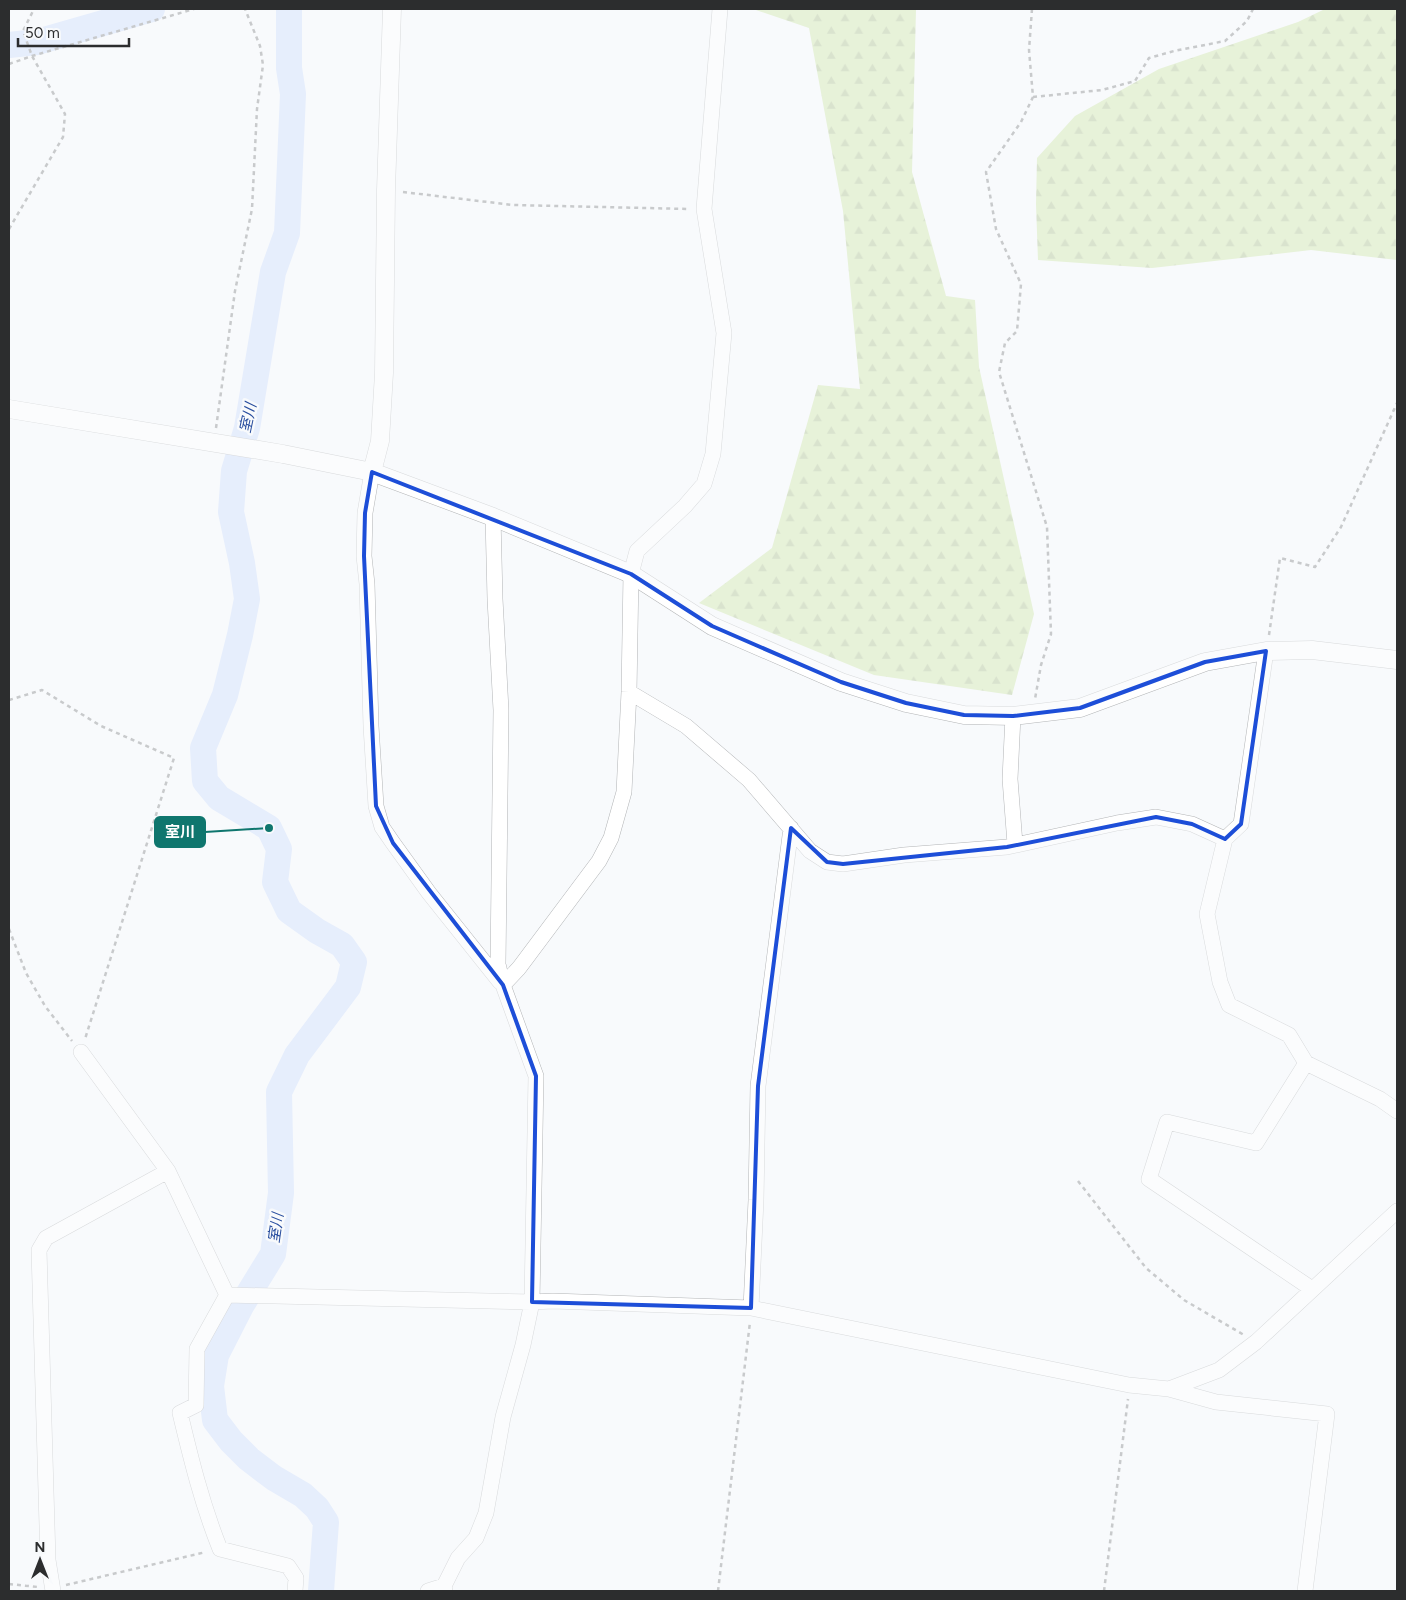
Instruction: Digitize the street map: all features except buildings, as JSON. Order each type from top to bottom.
[{"type":"street","points":[[392,9],[386,190],[384,373],[380,441],[364,513],[364,556],[367,584],[371,726],[376,806],[382,827],[393,843],[429,893],[503,985]]},
{"type":"street","points":[[503,985],[519,968],[599,861],[611,838],[624,792],[629,692],[631,574],[637,551],[685,506],[704,484],[713,454],[724,333],[704,209],[720,9]]},
{"type":"street","points":[[9,409],[283,454],[372,472],[493,517],[631,574],[712,626],[841,682],[906,703],[964,715],[1013,716],[1080,708],[1205,662],[1266,651],[1312,650],[1397,660]]},
{"type":"street","points":[[428,1591],[444,1589],[458,1558],[476,1538],[486,1513],[503,1417],[523,1345],[532,1302],[536,1076],[503,985],[498,964],[501,710],[493,517]]},
{"type":"street","points":[[1266,651],[1241,824],[1225,839],[1207,914],[1220,982],[1229,1006],[1289,1035],[1306,1063],[1380,1099],[1397,1111]]},
{"type":"street","points":[[629,692],[686,726],[749,780],[810,851],[827,862],[842,864],[904,855],[1007,847],[1117,823],[1156,817],[1192,824],[1225,839]]},
{"type":"street","points":[[1013,716],[1010,779],[1015,844]]},
{"type":"street","points":[[751,1308],[756,1200],[758,1086],[791,828]]},
{"type":"street","points":[[80,1052],[168,1172],[227,1295]]},
{"type":"street","points":[[1306,1063],[1256,1142],[1167,1122],[1149,1179],[1312,1289]]},
{"type":"street","points":[[53,1590],[48,1560],[39,1250],[46,1238],[168,1172]]},
{"type":"street","points":[[1169,1389],[1219,1370],[1256,1342],[1397,1211]]},
{"type":"street","points":[[227,1295],[553,1301],[751,1308],[1129,1385],[1169,1389],[1216,1402],[1327,1414],[1305,1591]]},
{"type":"street","points":[[227,1295],[197,1349],[196,1405],[180,1412],[192,1468],[206,1516],[220,1549],[288,1566],[296,1578],[296,1591]]},
{"type":"path","points":[[9,229],[63,137],[64,114],[32,56],[23,32],[34,9]]},
{"type":"path","points":[[9,64],[194,9]]},
{"type":"path","points":[[214,443],[235,291],[252,209],[256,108],[263,65],[260,46],[245,9]]},
{"type":"path","points":[[1032,9],[1029,50],[1032,97],[1021,122],[986,172],[996,229],[1021,284],[1016,331],[1005,343],[999,372],[1047,527],[1051,634],[1035,700]]},
{"type":"path","points":[[1032,97],[1102,90],[1135,81],[1149,58],[1225,41],[1247,21],[1253,9]]},
{"type":"path","points":[[386,190],[513,205],[704,209]]},
{"type":"path","points":[[1266,651],[1280,558],[1315,567],[1341,528],[1397,403]]},
{"type":"path","points":[[9,700],[42,690],[101,726],[174,758],[80,1052]]},
{"type":"path","points":[[9,929],[26,973],[45,1006],[80,1052]]},
{"type":"path","points":[[1078,1181],[1146,1268],[1184,1300],[1256,1342]]},
{"type":"path","points":[[718,1591],[751,1308]]},
{"type":"path","points":[[1104,1591],[1129,1385]]},
{"type":"path","points":[[9,1584],[53,1590],[220,1549]]},
{"type":"highlighted area","points":[[372,472],[631,574],[712,626],[841,682],[906,703],[964,715],[1013,716],[1080,708],[1205,662],[1266,651],[1241,824],[1225,839],[1192,824],[1156,817],[1007,847],[843,864],[827,862],[791,828],[758,1086],[751,1308],[532,1302],[536,1076],[503,985],[393,843],[376,806],[364,556],[365,513]]},
{"type":"green space","points":[[753,9],[916,9],[912,172],[946,296],[975,300],[979,367],[1034,614],[1012,695],[874,675],[699,603],[772,548],[818,385],[860,389],[843,211],[809,28]]},
{"type":"green space","points":[[1325,9],[1397,9],[1397,260],[1311,250],[1152,268],[1038,260],[1037,158],[1075,116],[1159,69],[1298,22]]},
{"type":"waterway","points":[[9,45],[37,42],[152,9]]},
{"type":"waterway","name":"室川","points":[[289,9],[289,68],[293,94],[287,233],[273,272],[247,428],[234,471],[231,512],[242,563],[247,599],[225,695],[203,748],[205,781],[219,798],[269,828],[279,849],[275,882],[289,911],[317,931],[342,945],[354,962],[348,987],[297,1055],[279,1092],[281,1193],[273,1254],[241,1306],[216,1355],[211,1386],[215,1420],[231,1441],[249,1459],[274,1478],[303,1495],[317,1508],[326,1522],[321,1591]]},
{"type":"place","name":"室川","points":[[269,828]]}]
